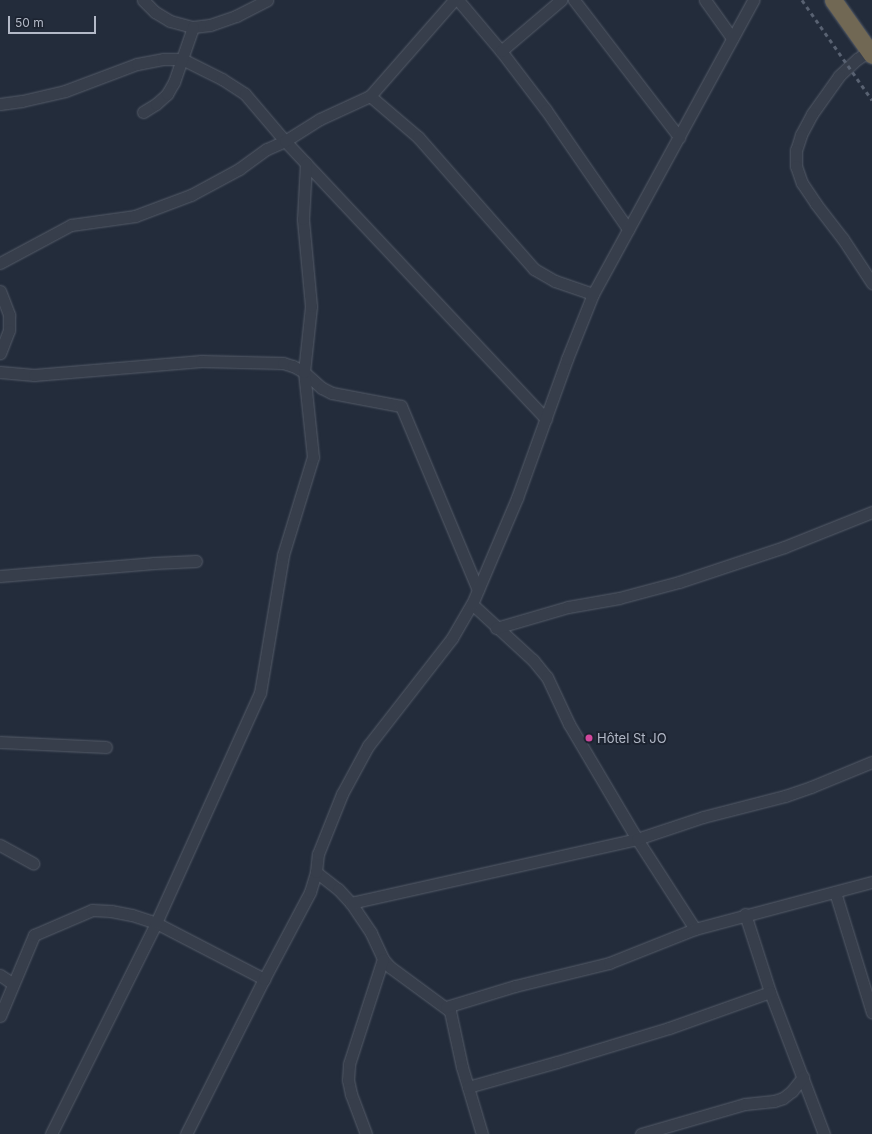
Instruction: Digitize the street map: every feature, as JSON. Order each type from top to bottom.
[{"type":"highway","points":[[833,0],[870,53]]},
{"type":"street","points":[[143,0],[155,12],[170,21],[194,27],[210,25],[236,16],[267,0]]},
{"type":"street","points":[[0,263],[71,225],[135,216],[170,204],[214,184],[239,169],[267,149],[285,141],[320,119],[370,96],[454,0]]},
{"type":"street","points":[[458,0],[501,52],[550,117],[628,229]]},
{"type":"street","points":[[501,52],[561,0]]},
{"type":"street","points":[[574,0],[679,137]]},
{"type":"street","points":[[705,0],[732,38]]},
{"type":"street","points":[[186,1134],[264,979],[300,914],[310,892],[316,872],[318,854],[328,825],[342,794],[368,746],[452,638],[472,604],[517,498],[593,294],[753,0]]},
{"type":"street","points":[[143,112],[156,104],[167,94],[174,82],[194,27]]},
{"type":"street","points":[[870,53],[857,59],[839,76],[812,114],[801,135],[796,150],[796,166],[802,183],[843,239],[872,283]]},
{"type":"street","points":[[0,104],[22,102],[71,89],[150,60],[163,58],[182,59],[222,79],[245,94],[285,141],[546,419]]},
{"type":"street","points":[[370,96],[418,137],[534,269],[555,281],[593,294]]},
{"type":"street","points":[[51,1134],[156,923],[260,693],[283,555],[313,458],[304,372],[311,306],[303,219],[306,163]]},
{"type":"street","points":[[0,291],[9,314],[9,330],[0,353]]},
{"type":"street","points":[[0,372],[34,375],[201,361],[283,363],[304,372],[322,388],[332,393],[401,406],[478,590]]},
{"type":"street","points":[[496,628],[568,607],[619,598],[679,582],[784,547],[872,512]]},
{"type":"street","points":[[0,576],[154,562],[196,561]]},
{"type":"street","points":[[472,604],[496,628],[533,660],[547,678],[569,724],[638,839],[695,929]]},
{"type":"street","points":[[0,742],[106,747]]},
{"type":"street","points":[[351,903],[638,839],[703,816],[805,790],[872,762]]},
{"type":"street","points":[[0,845],[33,863]]},
{"type":"street","points":[[316,872],[338,889],[351,903],[371,933],[383,959],[401,976],[446,1008],[452,1017],[457,1046],[482,1134]]},
{"type":"street","points":[[446,1008],[544,979],[609,963],[695,929],[745,914],[872,882]]},
{"type":"street","points":[[835,892],[872,1012]]},
{"type":"street","points":[[0,1016],[12,983],[34,935],[92,910],[111,911],[132,915],[156,923],[264,979]]},
{"type":"street","points":[[745,914],[770,992],[824,1134]]},
{"type":"street","points":[[366,1134],[351,1094],[348,1080],[349,1064],[383,959]]},
{"type":"street","points":[[0,975],[12,983]]},
{"type":"street","points":[[468,1086],[557,1062],[669,1028],[770,992]]},
{"type":"street","points":[[641,1134],[745,1104],[778,1100],[792,1091],[803,1077]]},
{"type":"railway","points":[[802,0],[872,100]]},
{"type":"place","name":"Hôtel St JO","points":[[589,738]]}]
